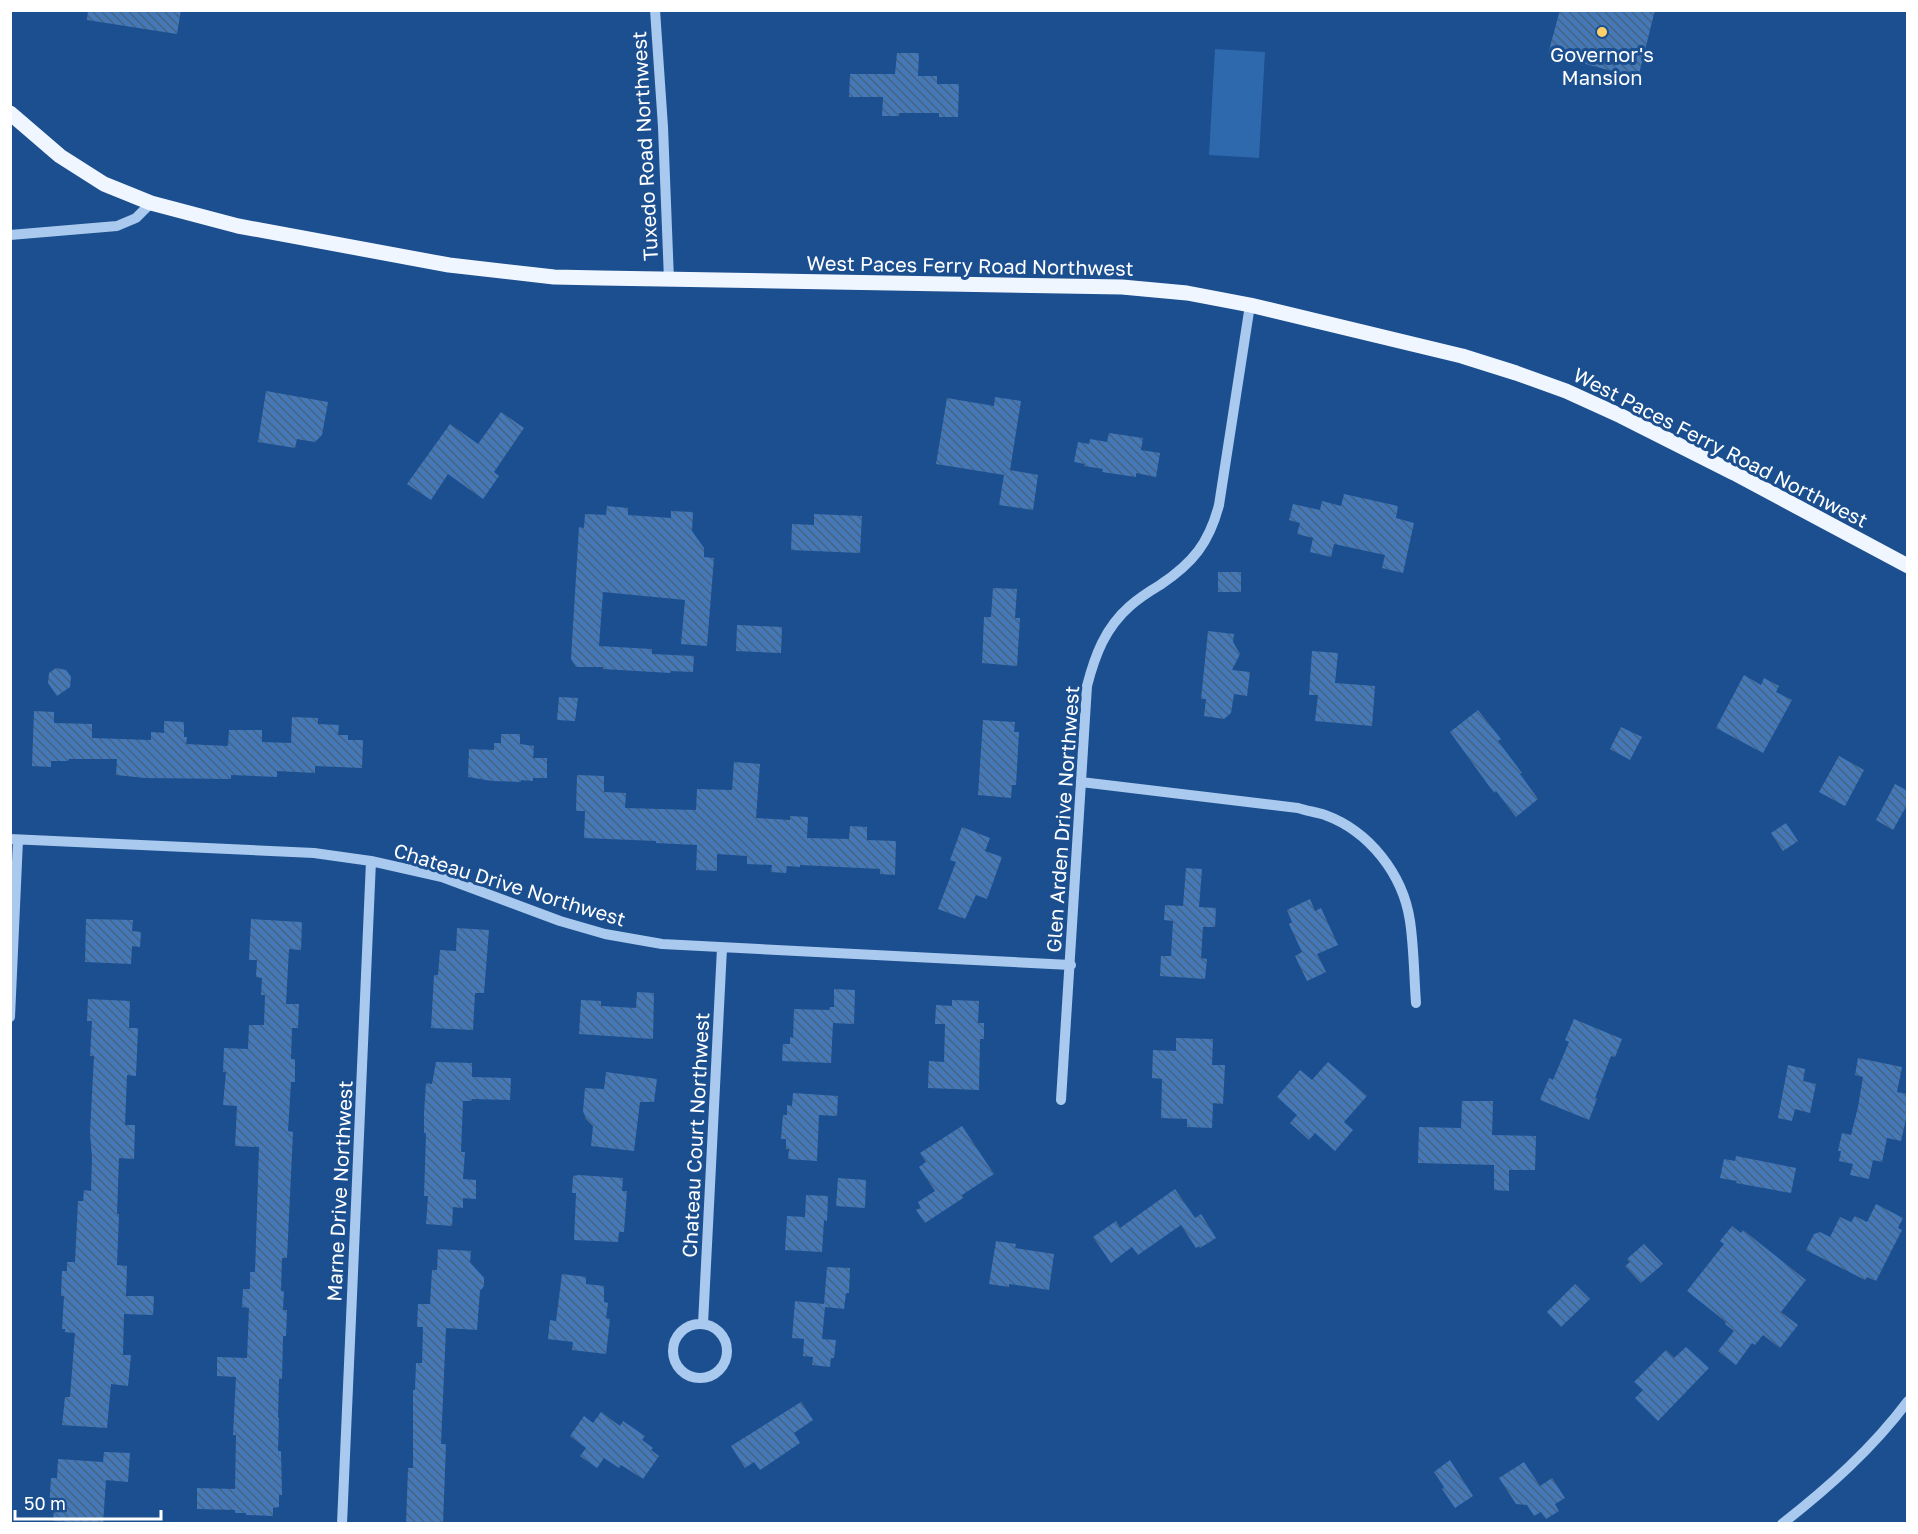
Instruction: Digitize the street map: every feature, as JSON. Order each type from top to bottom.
[{"type":"main road","name":"West Paces Ferry Road Northwest","points":[[10,113],[60,156],[86,173],[104,184],[151,203],[238,226],[449,265],[555,277],[1122,287],[1187,293],[1250,305],[1462,356],[1566,391],[1734,473],[1908,566]]},
{"type":"street","name":"Tuxedo Road Northwest","points":[[655,10],[663,127],[669,280]]},
{"type":"street","points":[[10,235],[117,226],[136,218],[151,203]]},
{"type":"street","name":"Glen Arden Drive Northwest","points":[[1062,1100],[1088,687],[1093,662],[1101,642],[1115,621],[1131,604],[1190,562],[1204,545],[1214,525],[1250,305]]},
{"type":"street","points":[[1082,782],[1298,808],[1325,816],[1346,826],[1377,851],[1390,867],[1400,886],[1410,919],[1416,1003]]},
{"type":"street","points":[[10,1017],[14,839]]},
{"type":"street","name":"Chateau Drive Northwest","points":[[14,839],[314,853],[371,861],[442,877],[560,921],[605,934],[662,945],[1071,965]]},
{"type":"street","name":"Marne Drive Northwest","points":[[342,1524],[371,861]]},
{"type":"street","name":"Chateau Court Northwest","points":[[703,1324],[722,948]]},
{"type":"street","points":[[692,1324],[703,1324],[721,1332],[727,1346],[726,1361],[716,1373],[701,1378],[686,1374],[675,1362],[673,1347],[679,1333],[692,1324]]},
{"type":"street","points":[[1782,1524],[1839,1478],[1866,1451],[1908,1401]]},
{"type":"shaded area","points":[[1215,49],[1265,52],[1259,158],[1209,155]]},
{"type":"building","points":[[88,10],[181,10],[177,34],[87,20]]},
{"type":"building","name":"Governor's Mansion","points":[[1560,10],[1655,10],[1638,78],[1548,54]]},
{"type":"building","points":[[897,53],[919,53],[918,76],[937,76],[937,84],[959,84],[958,117],[939,117],[939,113],[899,113],[899,116],[882,116],[883,97],[849,97],[850,74],[895,74]]},
{"type":"building","points":[[266,391],[328,402],[322,435],[315,442],[297,439],[295,448],[258,442]]},
{"type":"building","points":[[995,397],[1021,401],[1010,470],[1038,475],[1033,510],[999,505],[1004,475],[936,464],[947,398],[994,406]]},
{"type":"building","points":[[501,412],[524,428],[494,472],[499,476],[483,499],[448,474],[431,500],[407,484],[450,424],[478,444]]},
{"type":"building","points":[[1109,433],[1143,438],[1141,450],[1160,453],[1156,477],[1136,473],[1136,477],[1102,472],[1103,469],[1074,462],[1078,442],[1089,444],[1090,439],[1107,442]]},
{"type":"building","points":[[1344,494],[1398,506],[1396,518],[1414,523],[1403,573],[1382,568],[1385,555],[1334,544],[1331,557],[1310,552],[1313,538],[1297,534],[1300,523],[1289,520],[1293,504],[1320,510],[1322,501],[1341,506]]},
{"type":"building","points":[[607,506],[628,508],[628,515],[671,518],[671,511],[693,512],[692,531],[704,548],[704,557],[714,558],[707,646],[681,644],[685,600],[603,592],[599,646],[652,649],[652,654],[694,656],[693,672],[671,671],[670,673],[576,667],[571,659],[579,527],[584,528],[585,514],[606,515]]},
{"type":"building","points":[[814,514],[862,516],[860,553],[791,550],[792,524],[814,525]]},
{"type":"building","points":[[1218,572],[1241,572],[1241,592],[1218,592]]},
{"type":"building","points":[[993,588],[1017,589],[1015,618],[1020,618],[1017,666],[982,663],[984,617],[991,617]]},
{"type":"building","points":[[737,625],[782,627],[781,653],[736,651]]},
{"type":"building","points":[[1208,631],[1234,634],[1233,642],[1240,654],[1232,670],[1250,672],[1247,696],[1234,694],[1231,713],[1224,719],[1204,716],[1206,699],[1201,699]]},
{"type":"building","points":[[1312,651],[1338,653],[1335,683],[1375,686],[1372,726],[1315,721],[1318,695],[1309,695]]},
{"type":"building","points":[[56,668],[66,670],[71,677],[70,687],[57,696],[48,683],[49,673]]},
{"type":"building","points":[[1744,675],[1761,685],[1764,678],[1779,686],[1776,692],[1792,700],[1763,753],[1716,728]]},
{"type":"building","points":[[559,697],[578,698],[575,721],[557,720]]},
{"type":"building","points":[[1478,710],[1501,739],[1498,741],[1538,799],[1516,817],[1496,791],[1494,793],[1450,732]]},
{"type":"building","points":[[34,711],[54,712],[54,723],[92,724],[92,738],[151,740],[151,732],[164,733],[164,721],[184,722],[186,744],[228,746],[229,730],[262,730],[262,742],[291,743],[292,717],[318,718],[318,724],[339,725],[338,735],[348,735],[348,740],[363,740],[362,768],[315,766],[315,773],[277,771],[277,777],[231,775],[231,779],[145,778],[116,775],[117,759],[69,759],[68,761],[51,761],[51,767],[32,766]]},
{"type":"building","points":[[983,720],[1015,722],[1014,732],[1019,732],[1016,785],[1012,785],[1011,798],[978,795]]},
{"type":"building","points":[[1621,727],[1642,737],[1630,760],[1610,749]]},
{"type":"building","points":[[501,734],[520,734],[520,744],[534,746],[533,758],[547,758],[547,778],[533,778],[533,781],[521,780],[521,782],[468,777],[469,749],[494,750],[494,743],[501,743]]},
{"type":"building","points":[[1839,756],[1864,770],[1845,806],[1819,792]]},
{"type":"building","points":[[734,762],[760,764],[756,818],[790,820],[790,816],[808,817],[807,838],[849,839],[850,826],[867,827],[867,840],[896,841],[895,875],[880,874],[880,869],[800,865],[800,867],[787,866],[786,873],[771,872],[772,865],[747,864],[747,856],[717,854],[717,871],[696,870],[697,845],[584,838],[585,811],[576,811],[577,775],[604,776],[604,792],[626,793],[625,808],[696,810],[697,789],[732,790]]},
{"type":"building","points":[[1895,784],[1908,791],[1908,803],[1893,830],[1876,820]]},
{"type":"building","points":[[1786,823],[1798,841],[1783,851],[1771,833]]},
{"type":"building","points":[[962,827],[990,838],[985,851],[1002,857],[987,899],[976,895],[965,919],[938,909],[956,862],[950,860]]},
{"type":"building","points":[[1186,868],[1202,869],[1199,907],[1216,908],[1215,927],[1203,927],[1201,958],[1207,959],[1205,979],[1160,976],[1161,956],[1171,956],[1173,921],[1164,920],[1165,905],[1183,906]]},
{"type":"building","points":[[1310,899],[1315,911],[1321,908],[1338,945],[1317,954],[1326,972],[1307,981],[1295,956],[1302,952],[1289,924],[1292,922],[1287,910]]},
{"type":"building","points":[[86,919],[133,920],[132,931],[141,932],[140,947],[132,946],[131,964],[85,962]]},
{"type":"building","points":[[251,919],[302,922],[301,950],[289,949],[286,1004],[299,1004],[298,1028],[292,1028],[291,1059],[295,1059],[295,1082],[291,1082],[288,1131],[293,1132],[287,1258],[282,1258],[281,1291],[284,1291],[283,1310],[287,1310],[286,1336],[283,1336],[282,1379],[279,1379],[278,1451],[281,1451],[282,1495],[279,1495],[279,1507],[273,1508],[273,1516],[246,1515],[246,1513],[235,1513],[235,1510],[197,1509],[197,1488],[235,1489],[236,1435],[233,1435],[236,1377],[217,1376],[217,1357],[247,1358],[249,1308],[242,1307],[243,1289],[250,1289],[250,1272],[255,1272],[259,1147],[235,1146],[237,1106],[223,1105],[226,1072],[223,1072],[224,1048],[248,1049],[249,1025],[264,1025],[265,995],[261,995],[262,978],[256,977],[257,960],[249,960]]},
{"type":"building","points":[[457,928],[489,930],[484,993],[475,993],[473,1030],[431,1028],[434,975],[438,975],[440,950],[456,951]]},
{"type":"building","points":[[834,989],[855,990],[854,1024],[833,1023],[831,1063],[782,1061],[783,1044],[790,1044],[790,1037],[793,1038],[794,1009],[829,1010],[830,1007],[834,1007]]},
{"type":"building","points":[[637,992],[654,993],[653,1039],[579,1034],[581,1000],[601,1001],[601,1006],[636,1008]]},
{"type":"building","points":[[88,999],[130,1001],[129,1028],[138,1028],[136,1076],[127,1075],[125,1125],[135,1125],[134,1159],[119,1158],[117,1265],[127,1266],[126,1296],[154,1296],[153,1315],[124,1314],[123,1355],[131,1355],[128,1386],[111,1384],[107,1428],[62,1425],[65,1397],[70,1397],[75,1333],[65,1332],[65,1329],[62,1329],[64,1296],[61,1296],[62,1271],[67,1271],[67,1262],[75,1262],[78,1201],[83,1201],[84,1190],[91,1191],[90,1132],[94,1056],[90,1056],[92,1021],[87,1021]]},
{"type":"building","points":[[952,1000],[979,1001],[978,1023],[984,1023],[984,1039],[980,1039],[979,1090],[928,1088],[929,1061],[944,1062],[945,1024],[935,1024],[936,1005],[952,1006]]},
{"type":"building","points":[[1574,1019],[1622,1039],[1615,1057],[1611,1056],[1589,1120],[1540,1100],[1549,1078],[1553,1080],[1569,1042],[1565,1040]]},
{"type":"building","points":[[1176,1038],[1213,1039],[1212,1065],[1225,1065],[1223,1104],[1213,1103],[1212,1128],[1187,1127],[1187,1119],[1161,1118],[1162,1079],[1152,1078],[1153,1050],[1176,1051]]},
{"type":"building","points":[[1858,1058],[1902,1067],[1897,1092],[1908,1094],[1908,1110],[1901,1141],[1887,1138],[1882,1162],[1873,1160],[1869,1179],[1850,1175],[1853,1164],[1839,1161],[1841,1151],[1838,1151],[1842,1133],[1851,1135],[1858,1107],[1863,1077],[1855,1075]]},
{"type":"building","points":[[436,1062],[472,1063],[472,1077],[511,1078],[510,1100],[471,1099],[472,1101],[463,1101],[461,1152],[465,1152],[463,1179],[476,1180],[476,1199],[463,1198],[463,1208],[453,1207],[452,1226],[426,1224],[428,1196],[424,1196],[426,1133],[424,1133],[424,1113],[426,1083],[432,1084]]},
{"type":"building","points":[[1328,1062],[1367,1096],[1344,1122],[1353,1130],[1335,1151],[1315,1133],[1309,1140],[1290,1123],[1297,1115],[1277,1097],[1300,1070],[1312,1080]]},
{"type":"building","points":[[1788,1065],[1805,1069],[1803,1081],[1816,1084],[1810,1113],[1795,1109],[1792,1121],[1778,1118]]},
{"type":"building","points":[[606,1072],[657,1079],[654,1102],[640,1102],[634,1151],[591,1146],[593,1126],[586,1119],[583,1111],[585,1088],[604,1089]]},
{"type":"building","points":[[793,1093],[838,1096],[837,1116],[819,1115],[817,1161],[788,1159],[789,1149],[786,1149],[786,1139],[781,1139],[783,1115],[787,1115],[787,1105],[792,1106]]},
{"type":"building","points":[[1462,1101],[1493,1101],[1492,1135],[1536,1136],[1535,1170],[1509,1170],[1509,1191],[1494,1190],[1494,1165],[1418,1163],[1419,1127],[1461,1128]]},
{"type":"building","points":[[962,1126],[994,1174],[925,1223],[916,1210],[921,1208],[918,1202],[935,1191],[919,1167],[926,1162],[920,1153]]},
{"type":"building","points":[[1736,1156],[1796,1168],[1791,1193],[1720,1178],[1724,1159],[1735,1161]]},
{"type":"building","points":[[573,1176],[623,1178],[622,1191],[627,1191],[624,1232],[619,1232],[618,1242],[574,1240],[576,1193],[572,1193]]},
{"type":"building","points":[[838,1178],[866,1180],[865,1208],[836,1206]]},
{"type":"building","points":[[1175,1189],[1195,1218],[1201,1214],[1216,1238],[1196,1248],[1181,1225],[1138,1255],[1132,1247],[1111,1263],[1093,1237],[1116,1221],[1120,1228]]},
{"type":"building","points":[[806,1195],[828,1196],[822,1252],[785,1250],[787,1216],[805,1217]]},
{"type":"building","points":[[1876,1204],[1903,1218],[1898,1228],[1902,1230],[1876,1281],[1867,1277],[1865,1280],[1806,1250],[1814,1234],[1820,1232],[1830,1237],[1840,1217],[1851,1222],[1855,1216],[1867,1222]]},
{"type":"building","points":[[1732,1226],[1741,1233],[1743,1230],[1806,1280],[1781,1312],[1798,1325],[1780,1348],[1763,1335],[1755,1345],[1752,1343],[1736,1365],[1718,1351],[1734,1331],[1687,1291],[1724,1244],[1720,1241]]},
{"type":"building","points":[[996,1241],[1016,1244],[1015,1248],[1054,1254],[1049,1290],[1009,1284],[1009,1287],[989,1284]]},
{"type":"building","points":[[1644,1244],[1663,1264],[1641,1283],[1625,1266],[1630,1262],[1627,1259]]},
{"type":"building","points":[[438,1249],[471,1251],[470,1262],[484,1278],[484,1286],[480,1291],[477,1330],[446,1328],[441,1444],[446,1444],[443,1524],[406,1524],[408,1468],[413,1468],[413,1390],[415,1390],[416,1363],[422,1363],[423,1327],[417,1327],[418,1304],[430,1304],[432,1270],[437,1270]]},
{"type":"building","points":[[827,1267],[850,1268],[849,1293],[846,1293],[844,1309],[825,1307],[822,1339],[836,1340],[834,1358],[831,1358],[830,1367],[812,1365],[813,1357],[803,1356],[804,1339],[792,1338],[795,1301],[824,1304]]},
{"type":"building","points":[[562,1274],[586,1277],[586,1284],[604,1286],[604,1302],[608,1303],[606,1318],[610,1319],[606,1354],[572,1350],[573,1342],[548,1339],[550,1320],[556,1321]]},
{"type":"building","points":[[1575,1284],[1590,1299],[1561,1327],[1547,1312]]},
{"type":"building","points":[[1686,1347],[1709,1368],[1658,1421],[1635,1398],[1643,1390],[1634,1382],[1666,1350],[1674,1358]]},
{"type":"building","points":[[801,1402],[813,1420],[794,1433],[800,1443],[760,1470],[754,1462],[745,1468],[731,1446]]},
{"type":"building","points":[[601,1412],[620,1426],[623,1421],[645,1436],[642,1440],[659,1456],[643,1479],[621,1465],[619,1468],[604,1458],[597,1468],[580,1456],[586,1448],[570,1436],[584,1416],[593,1423]]},
{"type":"building","points":[[104,1452],[130,1453],[128,1482],[106,1480],[103,1524],[53,1521],[54,1510],[49,1509],[51,1478],[57,1478],[58,1459],[103,1462]]},
{"type":"building","points":[[1450,1460],[1473,1496],[1455,1508],[1434,1472]]},
{"type":"building","points":[[1524,1462],[1540,1486],[1552,1478],[1565,1498],[1555,1504],[1559,1511],[1546,1519],[1541,1512],[1534,1516],[1527,1505],[1516,1504],[1499,1478]]},
{"type":"place","name":"Governor's Mansion","points":[[1602,32]]}]
